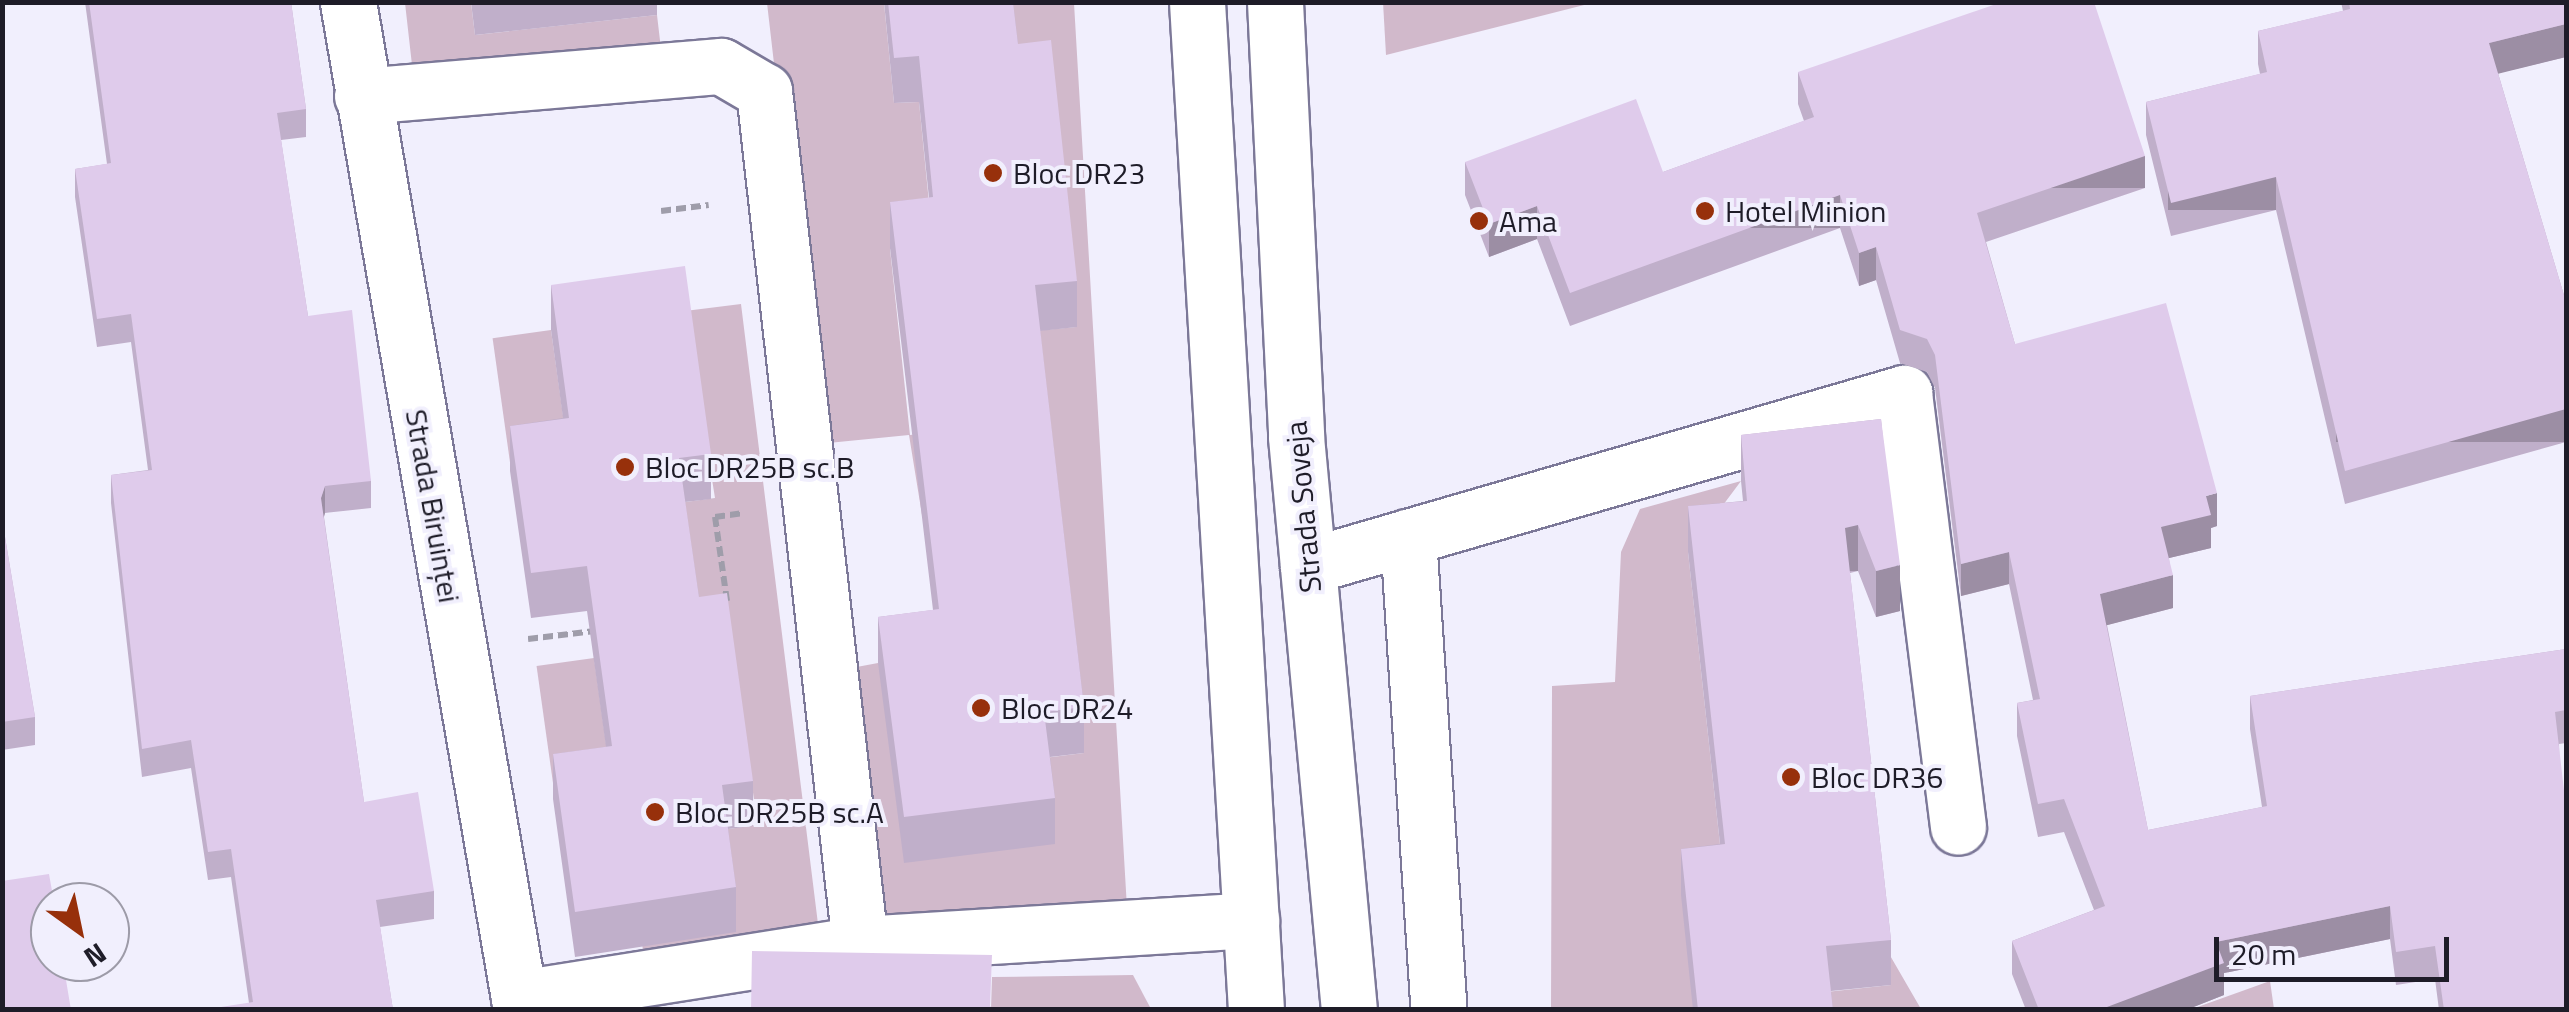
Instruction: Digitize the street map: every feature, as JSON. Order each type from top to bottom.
[{"type":"main road","name":"Strada Biruinței","points":[[348,2],[520,1004]]},
{"type":"main road","points":[[1197,2],[1256,1010]]},
{"type":"main road","name":"Strada Soveja","points":[[1275,2],[1308,566],[1349,1010]]},
{"type":"main road","points":[[362,96],[721,66],[764,91],[860,944]]},
{"type":"main road","points":[[1308,566],[1904,394],[1958,827]]},
{"type":"main road","points":[[1408,537],[1439,1010]]},
{"type":"main road","points":[[520,1004],[706,988],[860,944],[1251,920]]},
{"type":"path","points":[[728,614],[715,517],[745,513],[739,472],[806,458]]},
{"type":"path","points":[[458,648],[612,629]]},
{"type":"shaded area","points":[[1383,2],[1592,2],[1592,3],[1386,55]]},
{"type":"shaded area","points":[[405,3],[471,3],[475,35],[657,15],[661,49],[412,65]]},
{"type":"shaded area","points":[[767,3],[884,3],[894,103],[919,102],[933,243],[890,249],[910,435],[1044,420],[1034,331],[1076,327],[1018,90],[1008,3],[1074,3],[1127,908],[876,927],[846,669],[878,663],[1044,758],[1084,753],[1052,499],[922,515],[909,435],[818,444]]},
{"type":"shaded area","points":[[741,304],[819,932],[644,957],[641,937],[707,832],[757,825],[751,776],[657,648],[664,505],[715,498],[685,311]]},
{"type":"shaded area","points":[[551,330],[570,463],[511,471],[493,338]]},
{"type":"shaded area","points":[[1741,481],[1688,552],[1725,890],[1693,1009],[1551,1010],[1552,686],[1615,682],[1621,552],[1640,509]]},
{"type":"shaded area","points":[[594,658],[613,791],[555,799],[537,666]]},
{"type":"shaded area","points":[[1888,952],[1921,1009],[1828,1009],[1826,992],[1891,985]]},
{"type":"shaded area","points":[[1133,975],[1151,1009],[991,1010],[992,977]]},
{"type":"shaded area","points":[[2270,981],[2274,1009],[2192,1009]]},
{"type":"building","points":[[89,2],[291,2],[306,109],[277,113],[308,316],[352,310],[371,481],[325,486],[321,498],[364,802],[418,792],[434,891],[376,900],[393,1010],[222,1010],[221,1007],[253,1002],[231,849],[208,852],[191,740],[142,749],[111,475],[152,470],[131,314],[97,319],[75,169],[111,163]]},
{"type":"building","points":[[888,2],[1013,2],[1018,44],[1051,40],[1077,281],[1035,285],[1084,707],[1044,712],[1055,798],[904,817],[878,617],[939,609],[890,202],[933,197],[919,56],[894,58]]},
{"type":"building","points":[[2002,2],[2094,2],[2145,156],[1977,213],[2015,344],[2166,303],[2217,493],[2206,496],[2211,515],[2161,527],[2173,575],[2100,594],[2148,830],[2267,806],[2250,696],[2566,649],[2566,710],[2555,712],[2566,808],[2566,1010],[2444,1010],[2435,946],[2396,952],[2390,906],[2216,942],[2224,963],[2099,1010],[2039,1010],[2012,941],[2105,906],[2064,799],[2038,804],[2017,703],[2040,699],[2009,552],[1961,564],[1935,355],[1927,339],[1900,330],[1876,247],[1859,253],[1840,195],[1570,293],[1537,206],[1489,224],[1465,162],[1636,99],[1663,172],[1814,117],[1798,72]]},
{"type":"building","points":[[2349,2],[2566,2],[2566,24],[2489,43],[2566,302],[2566,409],[2345,471],[2276,177],[2171,203],[2146,102],[2267,72],[2258,31],[2350,9]]},
{"type":"building","points":[[685,266],[711,454],[679,458],[699,597],[727,593],[753,781],[722,785],[736,887],[575,912],[553,754],[612,746],[587,566],[531,573],[510,426],[569,418],[551,285]]},
{"type":"building","name":"Bloc DR36","points":[[1881,419],[1900,565],[1876,571],[1858,525],[1845,528],[1891,940],[1826,946],[1833,1010],[1698,1010],[1681,849],[1725,844],[1688,506],[1747,501],[1741,435]]},
{"type":"building","points":[[2,519],[35,717],[2,722]]},
{"type":"building","points":[[49,874],[50,882],[30,882],[30,982],[66,982],[71,1010],[2,1010],[2,881]]},
{"type":"building","points":[[752,951],[992,955],[990,1006],[994,1010],[751,1010]]},
{"type":"place","name":"Bloc DR23","points":[[993,173]]},
{"type":"place","name":"Hotel Minion","points":[[1705,211]]},
{"type":"place","name":"Ama","points":[[1479,221]]},
{"type":"place","name":"Bloc DR25B sc.B","points":[[625,467]]},
{"type":"place","name":"Bloc DR24","points":[[981,708]]},
{"type":"place","name":"Bloc DR36","points":[[1791,777]]},
{"type":"place","name":"Bloc DR25B sc.A","points":[[655,812]]}]
